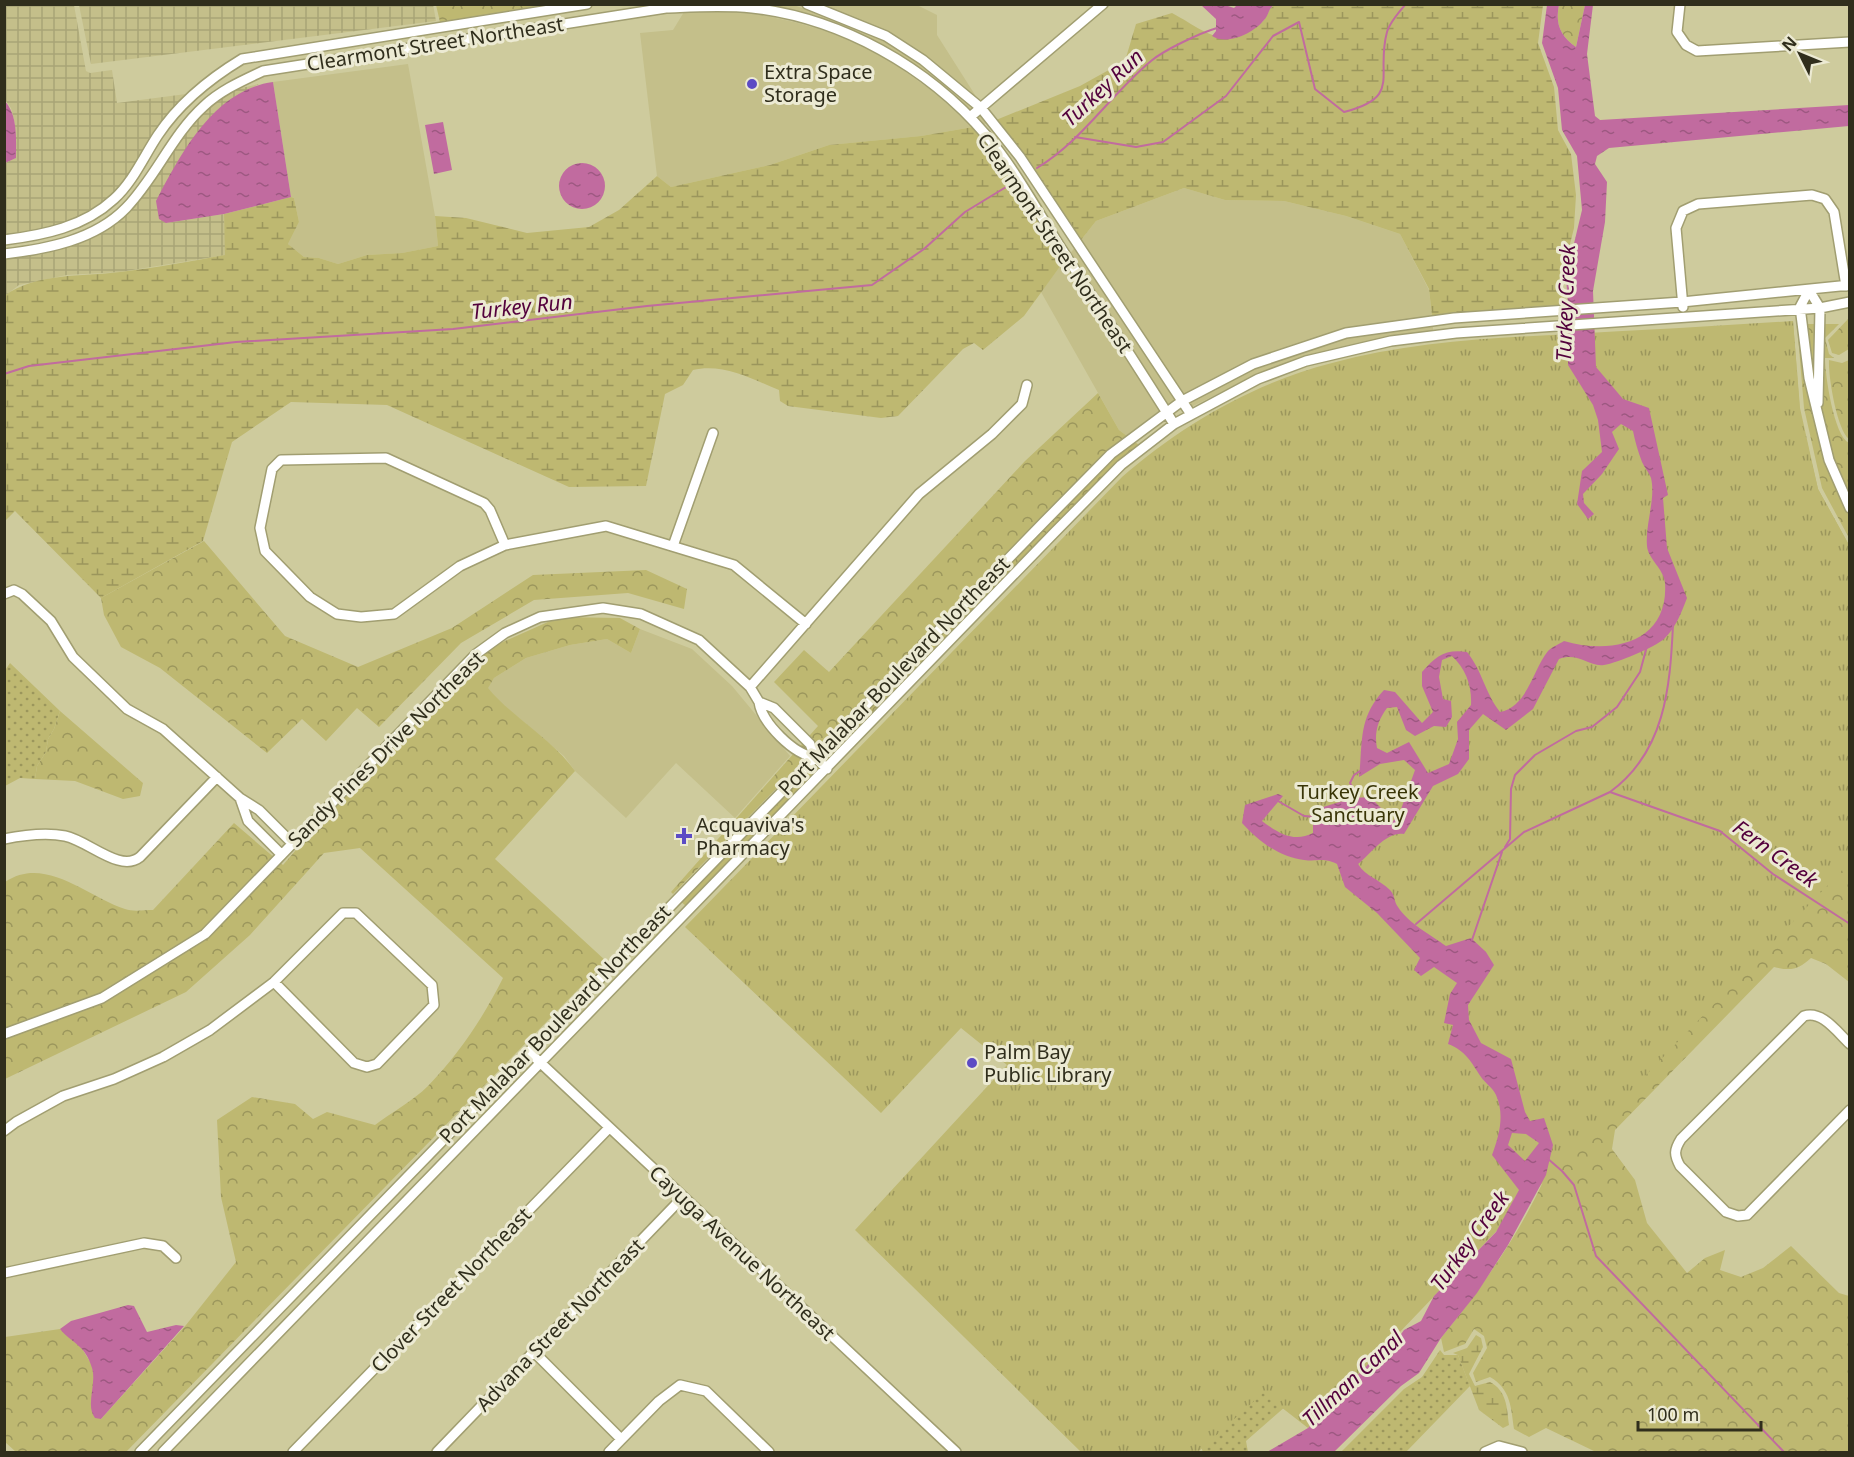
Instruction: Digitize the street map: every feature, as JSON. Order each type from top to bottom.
[{"type":"street","name":"Clearmont Street Northeast","points":[[4,240],[39,236],[72,226],[113,200],[125,188],[159,134],[186,100],[220,72],[242,59],[587,4]]},
{"type":"street","name":"Clearmont Street Northeast","points":[[807,4],[886,36],[923,60],[981,108],[1020,157],[1190,413]]},
{"type":"street","points":[[970,117],[1103,4]]},
{"type":"street","points":[[1680,4],[1677,32],[1686,45],[1697,51],[1850,42]]},
{"type":"street","name":"Clearmont Street Northeast","points":[[4,254],[38,250],[75,240],[105,224],[125,209],[138,194],[182,131],[204,106],[230,86],[263,71],[666,8],[721,6],[754,8],[827,27],[879,48],[911,69],[970,117],[1008,165],[1174,424]]},
{"type":"street","points":[[1684,315],[1676,228],[1683,211],[1698,204],[1812,195],[1825,200],[1834,212],[1848,286]]},
{"type":"street","name":"Port Malabar Boulevard Northeast","points":[[140,1452],[1111,454],[1182,400],[1253,364],[1346,333],[1411,322],[1682,302],[1848,286]]},
{"type":"street","points":[[1809,290],[1800,307],[1816,414],[1829,460],[1850,508]]},
{"type":"street","points":[[1809,290],[1820,308],[1820,389],[1816,414]]},
{"type":"street","name":"Port Malabar Boulevard Northeast","points":[[163,1452],[1121,465],[1190,413],[1258,379],[1348,350],[1402,340],[1684,315],[1800,307],[1820,308],[1850,302]]},
{"type":"street","points":[[1346,333],[1348,350]]},
{"type":"street","points":[[1253,364],[1258,379]]},
{"type":"street","points":[[750,687],[919,494],[992,434],[1022,404],[1027,385]]},
{"type":"street","points":[[673,546],[713,433]]},
{"type":"street","points":[[505,544],[490,510],[484,503],[395,460],[377,456],[281,460],[272,469],[260,528],[265,551],[310,597],[337,614],[362,617],[388,616],[400,611],[460,566],[505,544],[606,526],[734,565],[806,624]]},
{"type":"street","points":[[4,594],[14,590],[22,594],[51,621],[73,657],[127,709],[163,729],[240,798],[267,817],[292,843]]},
{"type":"street","name":"Sandy Pines Drive Northeast","points":[[4,1034],[102,998],[205,934],[476,654],[505,633],[540,617],[603,608],[641,614],[699,640],[750,687],[759,702],[774,708],[810,744],[815,758],[827,769]]},
{"type":"street","points":[[759,702],[767,723],[804,756],[815,758]]},
{"type":"street","points":[[4,839],[40,834],[66,836],[84,842],[118,862],[130,863],[140,857],[216,777]]},
{"type":"street","points":[[240,798],[248,821],[281,854]]},
{"type":"street","points":[[256,829],[267,817]]},
{"type":"street","points":[[4,1131],[63,1096],[114,1079],[163,1057],[210,1030],[274,982],[339,916],[350,912],[356,913],[432,985],[435,999],[434,1005],[377,1064],[367,1067],[354,1063],[274,982]]},
{"type":"street","points":[[613,964],[625,975]]},
{"type":"street","points":[[1850,1044],[1821,1018],[1810,1014],[1804,1016],[1681,1139],[1676,1147],[1675,1157],[1680,1166],[1726,1212],[1738,1216],[1747,1215],[1850,1110]]},
{"type":"street","name":"Cayuga Avenue Northeast","points":[[529,1052],[682,1198],[956,1452]]},
{"type":"street","name":"Clover Street Northeast","points":[[293,1452],[609,1128]]},
{"type":"street","name":"Advana Street Northeast","points":[[438,1452],[682,1198]]},
{"type":"street","points":[[4,1273],[144,1243],[163,1246],[176,1258]]},
{"type":"street","points":[[535,1353],[621,1439]]},
{"type":"street","points":[[609,1452],[659,1401],[680,1386],[706,1391],[770,1452]]},
{"type":"street","points":[[1485,1452],[1499,1446],[1522,1452]]},
{"type":"shaded area","points":[[5,4],[74,5],[86,71],[90,73],[112,70],[117,103],[186,94],[157,128],[121,185],[110,197],[70,222],[38,231],[5,235],[5,163],[16,158],[15,124],[11,108],[5,100]]},
{"type":"shaded area","points":[[433,4],[436,21],[91,64],[79,5]]},
{"type":"shaded area","points":[[790,4],[836,19],[884,40],[921,63],[978,111],[988,123],[982,125],[914,65],[882,45],[828,22],[755,5]]},
{"type":"shaded area","points":[[821,5],[917,5],[937,15],[937,35],[977,98],[925,56],[888,33]]},
{"type":"shaded area","points":[[684,12],[753,13],[794,22],[826,31],[878,52],[935,93],[973,127],[921,136],[829,145],[770,165],[671,187],[657,176],[640,33],[673,30]]},
{"type":"shaded area","points":[[408,64],[435,216],[438,246],[402,253],[367,255],[338,264],[319,258],[304,257],[288,244],[299,222],[294,198],[291,197],[273,82]]},
{"type":"shaded area","points":[[259,84],[236,97],[166,223],[224,214],[226,255],[120,272],[67,275],[19,285],[5,296],[4,259],[39,255],[78,244],[108,227],[128,212],[142,197],[186,134],[207,109],[232,90]]},
{"type":"shaded area","points":[[1184,188],[1225,200],[1284,201],[1346,216],[1400,234],[1429,290],[1432,316],[1345,329],[1302,342],[1251,360],[1183,395],[1081,240],[1096,221]]},
{"type":"shaded area","points":[[1075,247],[1175,399],[1167,405],[1070,254]]},
{"type":"shaded area","points":[[1064,261],[1160,410],[1127,436],[1119,430],[1041,292]]},
{"type":"shaded area","points":[[1433,325],[1433,331],[1390,337],[1304,357],[1256,375],[1191,407],[1188,402],[1255,368],[1306,350],[1347,338]]},
{"type":"shaded area","points":[[640,629],[692,649],[732,686],[790,756],[735,818],[676,763],[626,818],[575,771],[564,756],[501,703],[487,688],[494,678],[526,658],[570,645],[607,639],[631,653]]},
{"type":"green space","points":[[436,4],[545,5],[440,22]]},
{"type":"green space","points":[[1274,5],[1543,5],[1538,43],[1554,87],[1558,130],[1571,154],[1576,195],[1574,228],[1562,276],[1564,306],[1432,316],[1429,289],[1400,234],[1346,216],[1284,201],[1225,200],[1184,188],[1096,221],[1081,240],[1024,155],[996,120],[1080,86],[1125,61],[1136,24],[1172,13],[1215,36],[1236,37],[1261,23]]},
{"type":"green space","points":[[1559,5],[1585,5],[1576,47],[1560,29]]},
{"type":"green space","points":[[973,127],[1004,168],[1064,261],[1024,316],[983,350],[974,343],[963,349],[898,416],[881,418],[788,406],[780,401],[779,390],[748,377],[726,370],[704,368],[693,370],[683,385],[665,394],[646,486],[569,487],[387,405],[291,402],[232,442],[203,541],[101,598],[15,511],[5,521],[4,296],[17,288],[45,279],[133,270],[225,255],[224,214],[291,197],[294,198],[299,222],[288,244],[304,257],[319,258],[338,264],[367,255],[402,253],[438,246],[435,216],[466,218],[527,233],[589,227],[619,210],[657,176],[671,187],[770,165],[829,145],[921,136]]},
{"type":"green space","points":[[1849,318],[1849,349],[1839,355],[1832,353],[1828,340]]},
{"type":"green space","points":[[1793,321],[1800,408],[1818,489],[1849,545],[1849,982],[1826,964],[1811,958],[1794,968],[1774,967],[1615,1130],[1612,1149],[1635,1180],[1647,1223],[1687,1273],[1705,1258],[1725,1250],[1720,1270],[1741,1277],[1763,1268],[1791,1246],[1839,1293],[1849,1296],[1849,1452],[1596,1452],[1546,1428],[1529,1437],[1514,1429],[1509,1400],[1502,1387],[1490,1377],[1476,1382],[1473,1373],[1487,1348],[1484,1336],[1474,1329],[1465,1344],[1444,1352],[1441,1338],[1499,1260],[1536,1197],[1546,1175]]},
{"type":"green space","name":"Turkey Creek Sanctuary","points":[[1793,321],[1800,412],[1818,489],[1849,545],[1849,863],[1308,1428],[1263,1393],[1198,1452],[1081,1452],[855,1230],[1007,1065],[961,1028],[881,1113],[685,927],[1122,477],[1170,440],[1221,408],[1247,394],[1303,371],[1391,350],[1510,337]]},
{"type":"green space","points":[[1797,324],[1839,324],[1825,338],[1829,354],[1834,358],[1825,358],[1835,418],[1844,438],[1849,443],[1849,538],[1822,488],[1804,408]]},
{"type":"green space","points":[[1829,360],[1842,363],[1849,360],[1849,439],[1837,414]]},
{"type":"green space","points":[[1098,393],[1119,430],[1127,436],[1108,451],[1040,519],[673,894],[671,892],[818,726],[774,682],[804,650],[829,672],[1025,461]]},
{"type":"green space","points":[[1135,442],[1139,445],[1118,462],[686,906],[680,901],[1047,525],[1114,458]]},
{"type":"green space","points":[[204,541],[285,636],[358,667],[452,628],[533,575],[646,570],[687,589],[684,609],[628,593],[534,600],[461,643],[379,727],[357,708],[326,741],[302,719],[267,753],[160,668],[121,647],[104,615],[101,598]]},
{"type":"green space","points":[[559,617],[620,618],[640,629],[631,653],[607,639],[570,645],[526,658],[494,678],[488,688],[555,748],[575,771],[495,859],[606,961],[126,1452],[16,1452],[5,1442],[5,1337],[60,1329],[78,1342],[92,1365],[95,1379],[92,1401],[101,1419],[186,1325],[236,1262],[221,1197],[217,1120],[252,1097],[295,1104],[313,1119],[327,1112],[375,1125],[416,1097],[439,1074],[470,1035],[503,978],[360,848],[324,853],[250,935],[186,992],[5,1079],[5,882],[20,875],[35,873],[50,875],[125,909],[153,910],[234,823],[283,865],[327,814],[476,654]]},
{"type":"green space","points":[[10,663],[60,711],[48,739],[46,752],[37,766],[35,779],[20,778],[5,786],[4,672]]},
{"type":"green space","points":[[60,711],[143,783],[140,796],[123,799],[75,781],[35,779],[37,766],[46,752],[48,739]]},
{"type":"green space","points":[[1476,1335],[1481,1338],[1483,1347],[1469,1374],[1475,1386],[1490,1382],[1500,1390],[1508,1412],[1509,1425],[1503,1428],[1479,1410],[1458,1355],[1453,1353],[1467,1348]]},
{"type":"green space","points":[[1440,1350],[1444,1355],[1458,1355],[1470,1386],[1406,1452],[1341,1452],[1404,1389],[1422,1377]]},
{"type":"green space","points":[[1273,1368],[1294,1399],[1246,1441],[1248,1452],[1203,1452],[1184,1407]]},
{"type":"water","points":[[1201,5],[1225,5],[1234,8],[1237,5],[1274,5],[1260,25],[1240,37],[1225,40],[1212,36],[1216,31],[1216,19]]},
{"type":"water","points":[[1547,5],[1559,5],[1560,29],[1576,47],[1585,5],[1593,5],[1587,54],[1595,116],[1600,120],[1849,105],[1849,126],[1609,148],[1597,156],[1595,164],[1607,182],[1605,222],[1593,291],[1596,367],[1623,399],[1649,408],[1668,495],[1663,498],[1667,548],[1687,598],[1668,635],[1644,650],[1604,665],[1572,657],[1559,659],[1533,709],[1506,730],[1483,714],[1469,730],[1469,759],[1458,774],[1433,786],[1404,834],[1391,836],[1358,864],[1390,890],[1402,913],[1420,928],[1446,946],[1471,938],[1486,952],[1494,965],[1468,1005],[1469,1020],[1481,1043],[1511,1059],[1525,1112],[1530,1121],[1544,1118],[1553,1145],[1546,1175],[1508,1245],[1477,1293],[1441,1338],[1419,1373],[1401,1386],[1334,1452],[1267,1452],[1308,1428],[1373,1359],[1392,1347],[1404,1330],[1421,1321],[1434,1296],[1496,1232],[1519,1190],[1492,1155],[1501,1118],[1496,1095],[1468,1058],[1448,1044],[1453,1025],[1444,1023],[1450,994],[1457,983],[1434,967],[1421,976],[1414,970],[1420,958],[1377,913],[1345,887],[1337,864],[1324,860],[1295,858],[1270,847],[1242,823],[1245,805],[1278,794],[1283,796],[1262,821],[1280,833],[1293,837],[1313,833],[1313,810],[1353,798],[1370,797],[1382,809],[1390,825],[1400,812],[1415,770],[1404,760],[1380,764],[1359,777],[1363,730],[1370,710],[1384,690],[1395,692],[1422,723],[1433,712],[1422,686],[1422,672],[1442,655],[1467,652],[1500,712],[1517,703],[1542,659],[1551,648],[1564,641],[1600,646],[1618,645],[1634,640],[1658,619],[1664,603],[1664,578],[1647,546],[1652,494],[1651,478],[1643,464],[1633,431],[1621,424],[1612,432],[1619,449],[1602,474],[1583,494],[1584,503],[1594,514],[1588,519],[1577,504],[1582,471],[1602,452],[1598,420],[1593,405],[1568,365],[1568,334],[1570,331],[1566,277],[1582,210],[1577,156],[1562,130],[1558,88],[1542,43]],"holes":[[[1452,656],[1461,666],[1467,678],[1471,705],[1457,722],[1458,739],[1449,764],[1428,773],[1409,742],[1387,753],[1377,748],[1378,727],[1387,708],[1397,707],[1406,730],[1415,736],[1434,726],[1446,727],[1452,717],[1451,701],[1443,699],[1439,677],[1442,660]],[[1512,1133],[1526,1134],[1539,1143],[1525,1161],[1508,1145]]]},
{"type":"water","points":[[273,82],[291,197],[224,214],[166,223],[159,219],[156,201],[188,144],[202,126],[233,97],[252,87]]},
{"type":"water","points":[[5,101],[14,121],[16,158],[5,163]]},
{"type":"water","points":[[443,122],[452,170],[434,174],[425,125]]},
{"type":"water","points":[[582,163],[598,170],[605,186],[598,202],[582,209],[566,202],[559,186],[566,170]]},
{"type":"water","points":[[128,1305],[134,1306],[147,1332],[176,1325],[184,1326],[101,1419],[95,1418],[91,1407],[93,1374],[89,1360],[82,1349],[60,1329],[71,1321]]},
{"type":"waterway","points":[[1075,137],[1136,147],[1163,142],[1226,96],[1273,36],[1299,22],[1315,89],[1344,112],[1362,106],[1374,99],[1380,92],[1383,83],[1384,47],[1387,32],[1392,21],[1406,4]]},
{"type":"waterway","name":"Turkey Run","points":[[1037,168],[1068,145],[1151,61],[1182,42],[1217,28]]},
{"type":"waterway","name":"Turkey Run","points":[[4,374],[29,366],[236,342],[453,329],[647,306],[872,285],[924,249],[965,212],[1011,184]]},
{"type":"waterway","name":"Fern Creek","points":[[1610,792],[1643,758],[1661,717],[1670,672],[1673,625]]},
{"type":"waterway","points":[[1505,847],[1510,839],[1511,789],[1515,775],[1535,755],[1576,731],[1592,727],[1617,707],[1640,672],[1647,646]]},
{"type":"waterway","name":"Turkey Creek","points":[[1360,771],[1354,775],[1350,783],[1360,800]]},
{"type":"waterway","name":"Fern Creek","points":[[1416,924],[1524,832],[1610,792],[1720,831],[1773,874],[1850,924]]},
{"type":"waterway","name":"Turkey Creek","points":[[1278,801],[1304,816],[1316,817]]},
{"type":"waterway","points":[[1472,940],[1502,852]]},
{"type":"waterway","points":[[1547,1158],[1574,1185],[1596,1256],[1784,1452]]},
{"type":"place","name":"Extra Space Storage","points":[[752,84]]},
{"type":"place","name":"Acquaviva's Pharmacy","points":[[684,836]]},
{"type":"place","name":"Palm Bay Public Library","points":[[972,1063]]},
{"type":"water label","name":"Tillman Canal","points":[[1353,1379]]}]
